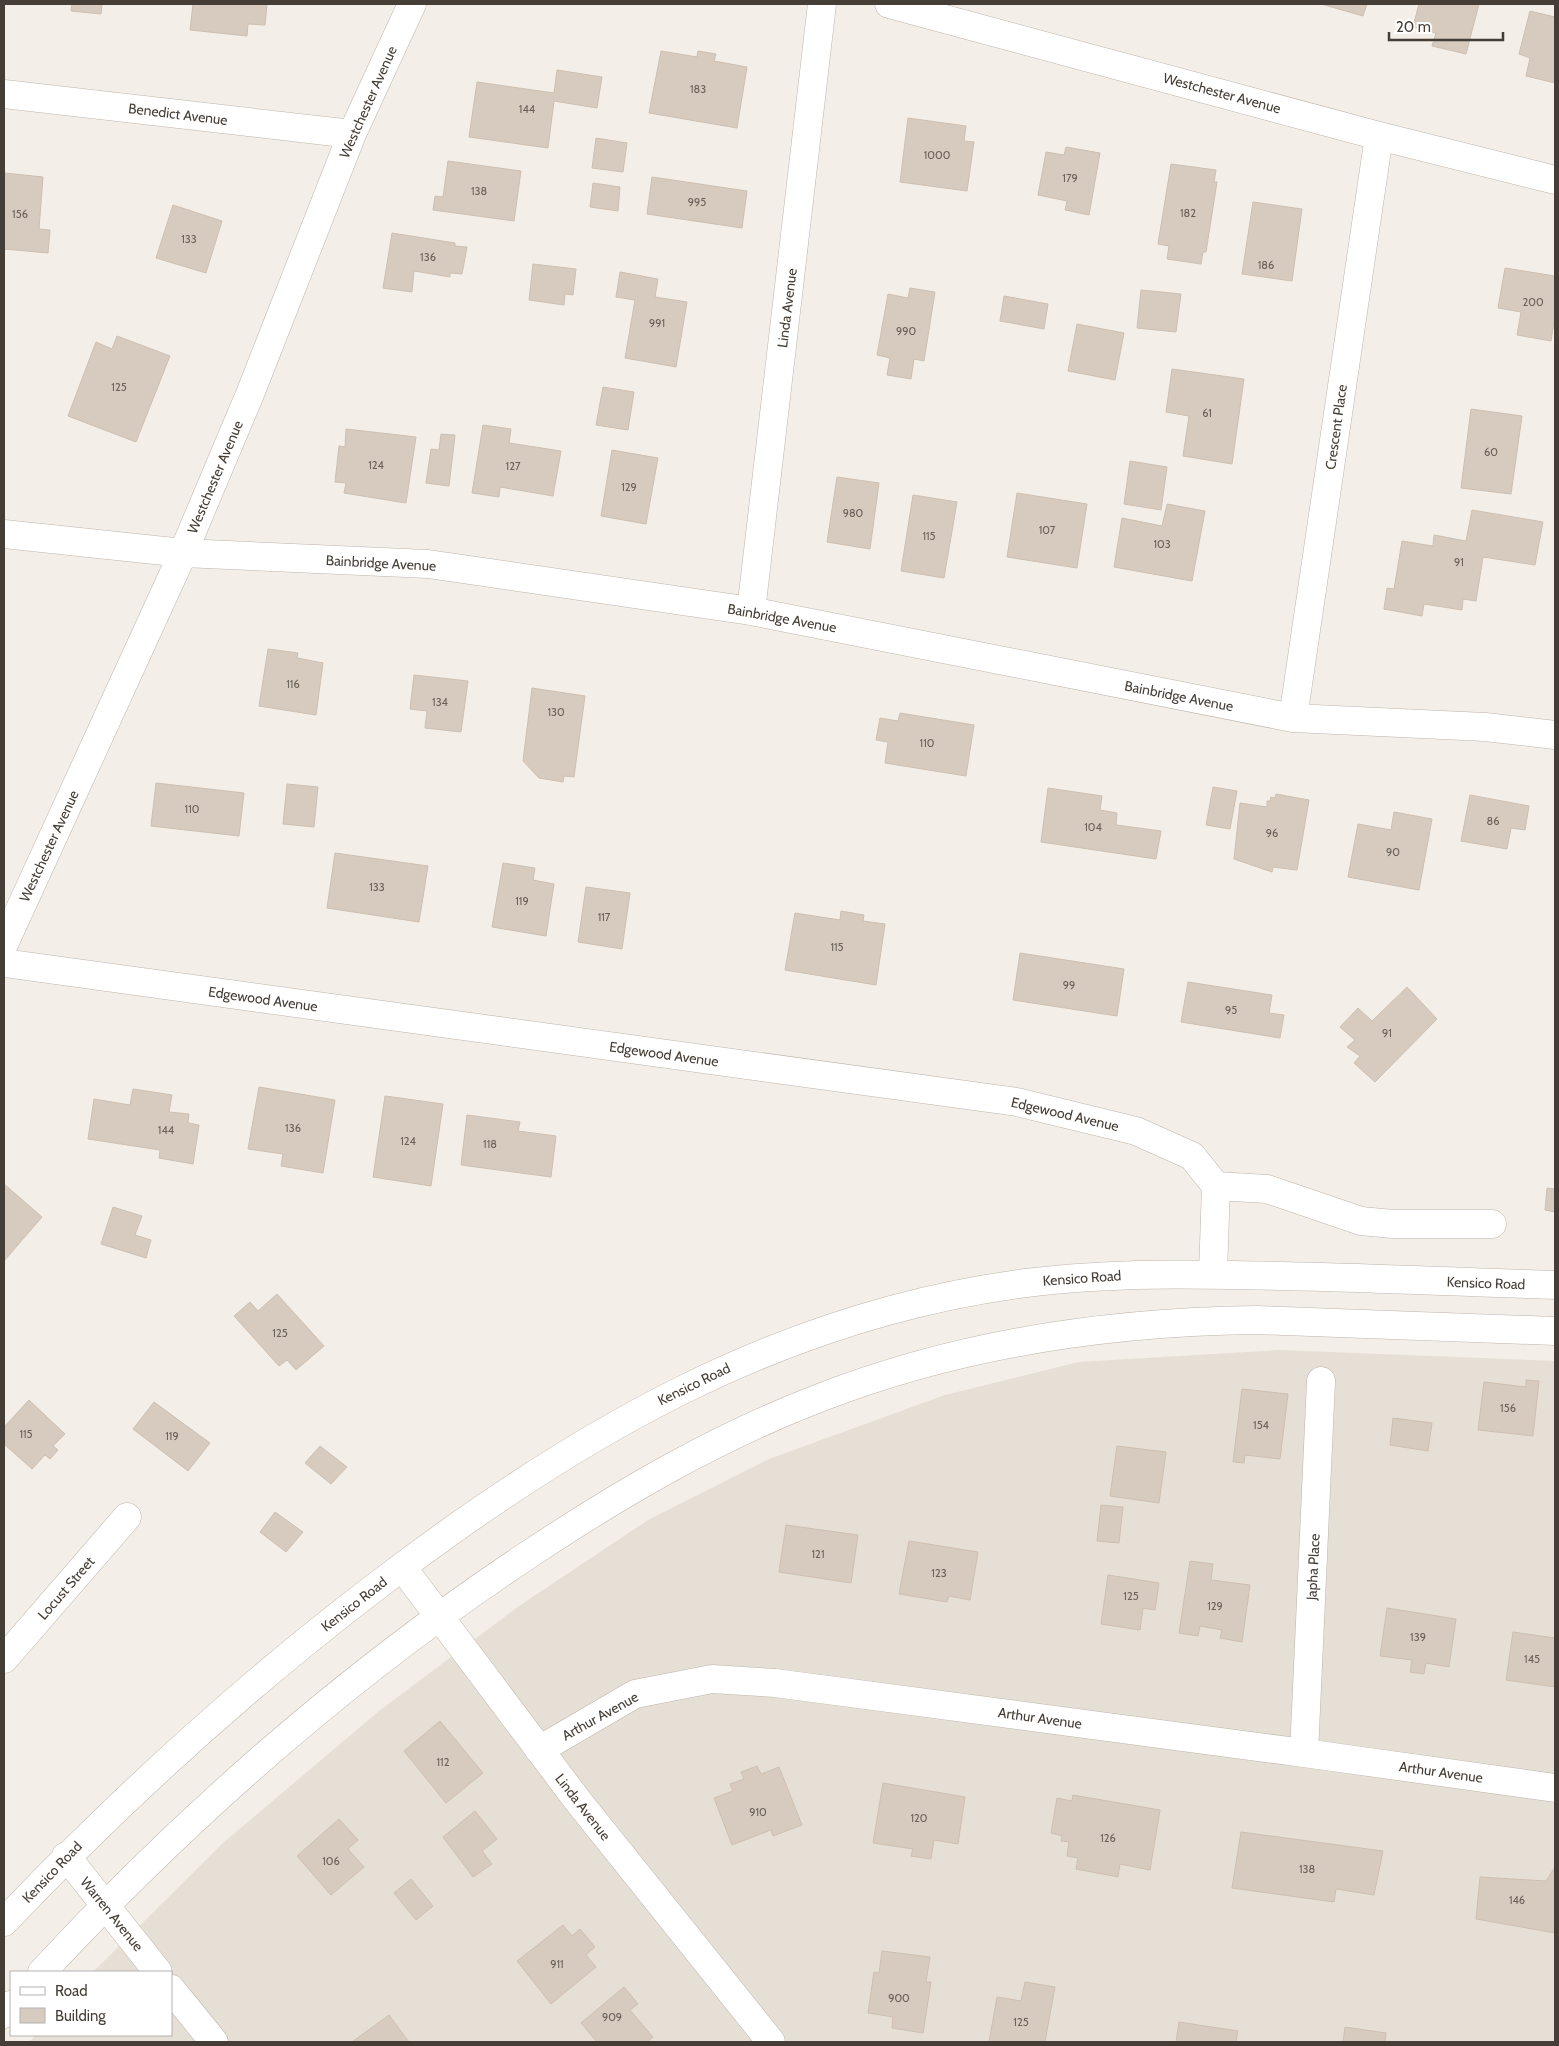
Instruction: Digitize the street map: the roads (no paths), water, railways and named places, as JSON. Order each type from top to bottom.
[{"type":"street","name":"Westchester Avenue","points":[[4,944],[183,553],[250,394],[352,134],[412,4]]},
{"type":"street","name":"Linda Avenue","points":[[751,611],[822,4]]},
{"type":"street","name":"Westchester Avenue","points":[[889,4],[1379,136],[1555,180]]},
{"type":"street","name":"Benedict Avenue","points":[[4,94],[352,134]]},
{"type":"street","name":"Crescent Place","points":[[1293,718],[1379,136]]},
{"type":"street","name":"Bainbridge Avenue","points":[[4,534],[183,553],[428,564],[751,611],[1293,718],[1485,728],[1555,735]]},
{"type":"street","name":"Edgewood Avenue","points":[[4,963],[1017,1102],[1136,1131],[1192,1156],[1216,1186]]},
{"type":"street","points":[[1213,1274],[1216,1186],[1267,1189],[1361,1221],[1393,1224],[1492,1224]]},
{"type":"street","name":"Kensico Road","points":[[4,1922],[66,1856],[160,1766],[258,1680],[402,1567],[503,1495],[613,1426],[729,1367],[811,1334],[892,1309],[1022,1283],[1109,1275],[1213,1274],[1555,1285]]},
{"type":"street","points":[[43,1971],[105,1906],[179,1834],[242,1777],[343,1692],[439,1617],[577,1523],[666,1469],[747,1428],[824,1396],[892,1373],[950,1357],[1038,1339],[1123,1327],[1210,1321],[1320,1322],[1555,1331]]},
{"type":"street","name":"Japha Place","points":[[1304,1753],[1321,1382]]},
{"type":"street","name":"Locust Street","points":[[4,1659],[127,1517]]},
{"type":"street","name":"Linda Avenue","points":[[402,1567],[539,1750],[771,2042]]},
{"type":"street","name":"Arthur Avenue","points":[[539,1750],[635,1694],[712,1678],[775,1683],[1555,1788]]},
{"type":"street","name":"Warren Avenue","points":[[66,1856],[157,1971]]},
{"type":"street","points":[[172,1990],[214,2042]]}]
